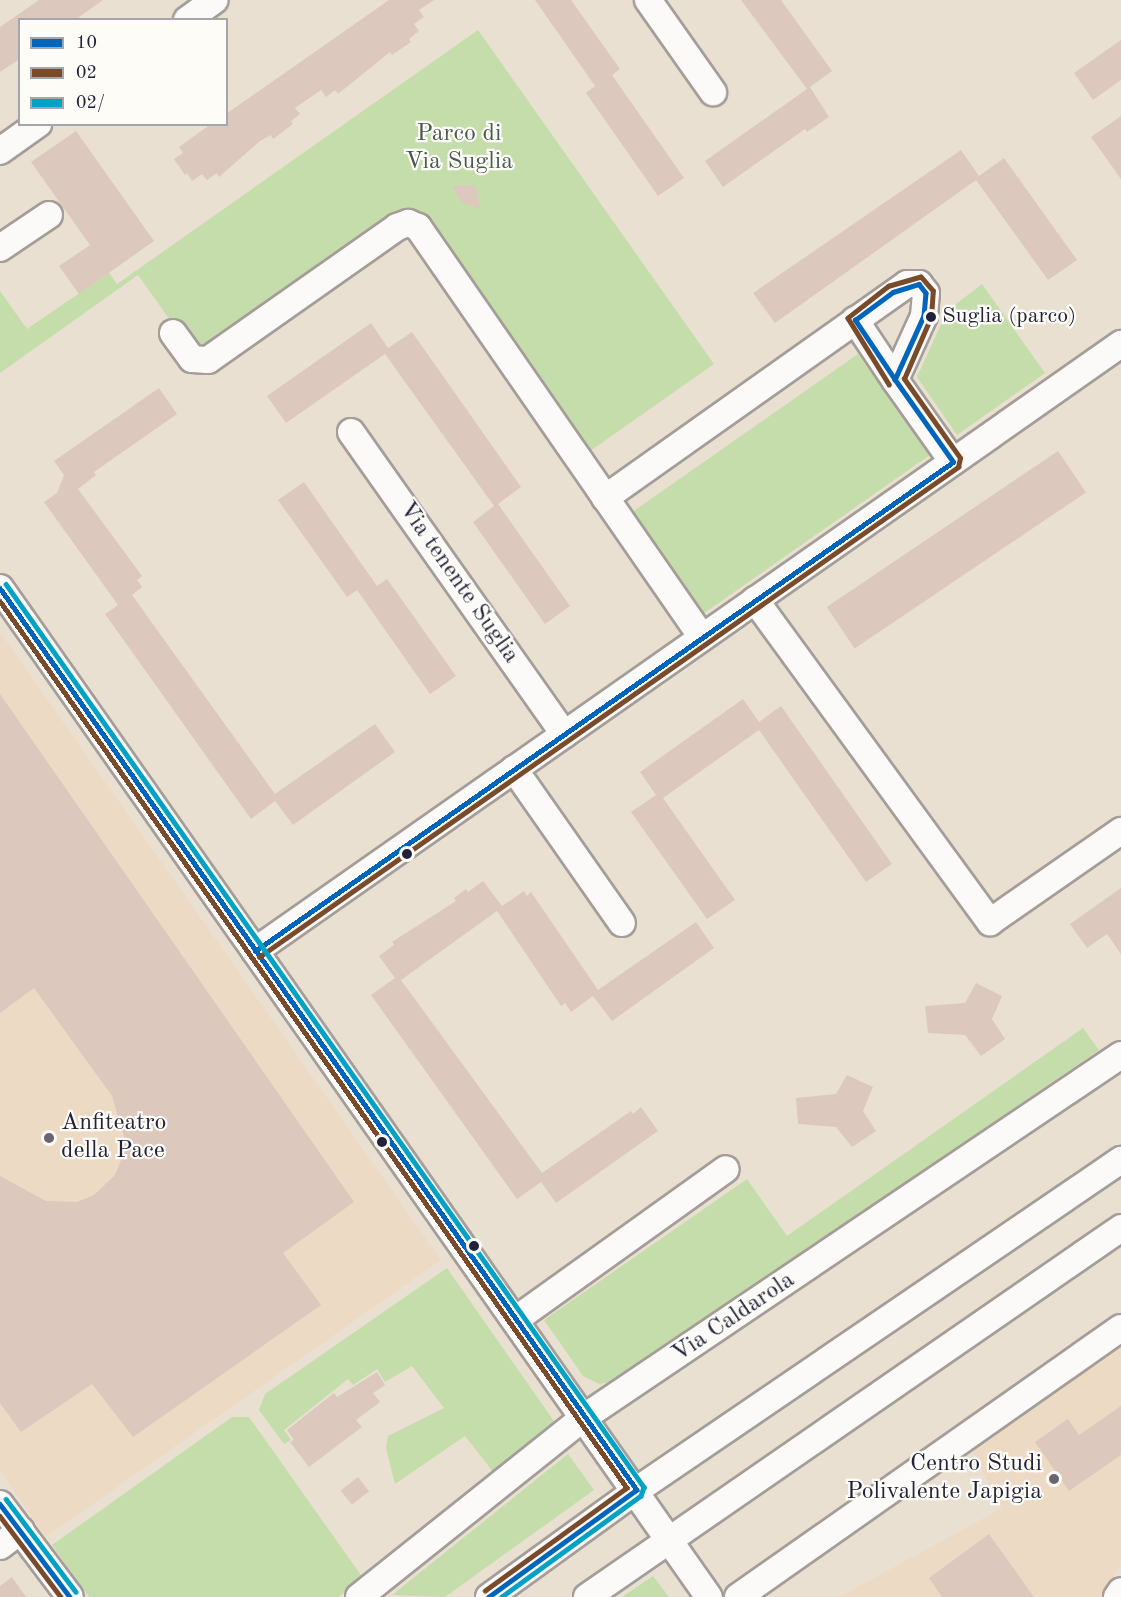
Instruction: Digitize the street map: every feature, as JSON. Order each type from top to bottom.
[{"type":"street","points":[[190,18],[215,0]]},
{"type":"street","points":[[648,0],[713,92]]},
{"type":"street","points":[[0,151],[35,126]]},
{"type":"street","points":[[0,248],[49,215]]},
{"type":"street","points":[[173,333],[192,359],[208,360],[408,223],[418,227],[702,638]]},
{"type":"street","points":[[605,498],[855,320],[908,284],[919,284],[926,293],[924,316],[895,380]]},
{"type":"street","points":[[855,320],[953,462]]},
{"type":"street","points":[[255,951],[1121,344]]},
{"type":"street","name":"Via tenente Suglia","points":[[351,432],[564,734]]},
{"type":"street","points":[[0,588],[583,1418],[637,1490],[709,1597]]},
{"type":"street","points":[[755,600],[990,922],[1121,831]]},
{"type":"street","points":[[514,769],[622,923]]},
{"type":"street","name":"Via Caldarola","points":[[359,1597],[583,1418],[1121,1055]]},
{"type":"street","points":[[489,1597],[637,1490],[1121,1160]]},
{"type":"street","points":[[515,1320],[726,1168]]},
{"type":"street","points":[[586,1597],[730,1495],[1121,1228]]},
{"type":"street","points":[[738,1597],[1121,1328]]},
{"type":"street","points":[[0,1504],[70,1597]]},
{"type":"street","points":[[0,1546],[21,1530]]},
{"type":"street","points":[[1118,1597],[1121,1591]]},
{"type":"shaded area","points":[[0,632],[441,1260],[46,1537],[0,1471]]},
{"type":"shaded area","name":"Centro Studi Polivalente Japigia","points":[[1121,1343],[1121,1565],[1101,1597],[839,1597],[1002,1508],[971,1449]]},
{"type":"green space","name":"Parco di Via Suglia","points":[[478,30],[714,364],[583,456],[422,226],[195,355],[138,275],[0,373],[0,291],[27,329],[100,279],[102,263],[117,284]]},
{"type":"green space","points":[[982,284],[1045,373],[957,435],[917,377],[947,311]]},
{"type":"green space","points":[[858,354],[929,456],[694,620],[623,519]]},
{"type":"green space","points":[[1083,1028],[1099,1050],[615,1381],[599,1384],[583,1376],[544,1320],[747,1179],[787,1236]]},
{"type":"green space","points":[[447,1268],[556,1424],[494,1473],[465,1436],[395,1484],[386,1448],[388,1436],[444,1408],[412,1366],[385,1382],[377,1369],[353,1385],[348,1379],[284,1430],[291,1440],[284,1444],[259,1410],[265,1394]]},
{"type":"green space","points":[[232,1417],[249,1417],[363,1578],[338,1597],[89,1597],[52,1545]]},
{"type":"green space","points":[[568,1454],[594,1490],[445,1597],[392,1595]]},
{"type":"green space","points":[[653,1576],[669,1597],[622,1597]]},
{"type":"building","points":[[39,0],[103,0],[78,18],[18,18],[18,60],[0,72],[0,27]]},
{"type":"building","points":[[389,0],[434,0],[419,10],[424,17],[414,24],[419,31],[409,39],[411,42],[392,55],[390,52],[338,94],[335,90],[326,97],[321,90],[295,108],[300,114],[291,121],[293,124],[273,139],[271,135],[260,141],[219,177],[217,173],[207,180],[202,174],[192,181],[174,159],[183,153],[179,147],[208,126],[228,126],[228,113]]},
{"type":"building","points":[[535,0],[571,0],[620,69],[612,75],[684,178],[658,196],[586,93],[595,86]]},
{"type":"building","points":[[741,0],[781,0],[832,71],[810,87],[829,117],[807,132],[805,129],[723,187],[705,161],[807,89]]},
{"type":"building","points":[[1121,40],[1121,80],[1093,100],[1074,73]]},
{"type":"building","points":[[1121,116],[1121,179],[1091,137]]},
{"type":"building","points":[[76,131],[154,241],[79,294],[59,266],[90,245],[31,162]]},
{"type":"building","points":[[961,150],[979,176],[1004,158],[1077,260],[1048,280],[976,180],[775,323],[753,293]]},
{"type":"building","points":[[476,185],[480,209],[461,202],[452,186]]},
{"type":"building","points":[[371,323],[388,348],[412,332],[521,487],[498,504],[570,606],[545,624],[473,522],[494,506],[385,354],[286,423],[267,396]]},
{"type":"building","points":[[159,388],[177,414],[94,472],[96,475],[78,489],[142,576],[137,580],[142,587],[132,595],[275,794],[375,724],[395,752],[293,825],[275,801],[251,819],[105,614],[118,605],[44,502],[57,493],[64,475],[54,461]]},
{"type":"building","points":[[1058,451],[1086,492],[855,648],[827,607]]},
{"type":"building","points":[[304,482],[377,586],[387,579],[456,676],[430,694],[357,590],[347,597],[278,500]]},
{"type":"building","points":[[0,694],[354,1202],[283,1253],[321,1305],[133,1437],[92,1384],[21,1432],[0,1403],[0,1176],[46,1201],[77,1202],[94,1195],[115,1175],[123,1155],[124,1136],[112,1096],[34,988],[0,1013]]},
{"type":"building","points":[[743,699],[759,722],[781,706],[892,864],[866,882],[759,730],[663,798],[735,900],[707,919],[631,812],[656,795],[640,772]]},
{"type":"building","points":[[483,881],[502,906],[524,891],[527,896],[531,892],[598,990],[696,922],[714,948],[612,1021],[593,996],[571,1012],[565,1003],[561,1006],[497,911],[401,980],[542,1173],[631,1111],[633,1114],[641,1107],[658,1131],[556,1203],[541,1182],[517,1199],[371,995],[395,978],[379,956],[394,945],[392,942],[456,901],[454,898],[466,889],[468,892]]},
{"type":"building","points":[[1121,888],[1121,954],[1107,934],[1087,948],[1070,924]]},
{"type":"building","points":[[976,983],[1002,996],[992,1019],[1005,1039],[981,1056],[965,1035],[928,1033],[925,1006],[965,1003]]},
{"type":"building","points":[[847,1075],[873,1087],[863,1111],[876,1131],[852,1147],[836,1127],[798,1124],[796,1098],[836,1094]]},
{"type":"building","points":[[377,1372],[385,1385],[373,1393],[380,1402],[356,1420],[362,1427],[309,1467],[290,1442],[294,1440],[287,1430],[334,1393],[337,1397]]},
{"type":"building","points":[[1121,1406],[1121,1455],[1069,1491],[1035,1442],[1068,1419],[1079,1435]]},
{"type":"building","points":[[358,1477],[369,1491],[352,1505],[341,1491]]},
{"type":"building","points":[[989,1534],[1034,1597],[942,1597],[929,1578]]},
{"type":"building","points":[[12,1577],[26,1597],[0,1597],[0,1586]]},
{"type":"transit line","name":"02","points":[[259,957],[958,467],[960,458],[904,379],[931,317],[933,291],[921,277],[889,286],[848,318],[889,384]]},
{"type":"transit line","name":"10","points":[[919,284],[926,293],[924,316],[895,380],[855,320],[893,292],[919,284]]},
{"type":"transit line","name":"10","points":[[255,951],[953,462],[895,380]]},
{"type":"transit line","name":"02/","points":[[6,584],[644,1487],[641,1496],[502,1597]]},
{"type":"transit line","name":"10","points":[[0,588],[637,1490],[489,1597]]},
{"type":"transit line","name":"02","points":[[0,601],[627,1488],[485,1591]]},
{"type":"transit line","name":"02/","points":[[6,1499],[76,1592]]},
{"type":"transit line","name":"10","points":[[0,1504],[70,1597]]},
{"type":"transit line","name":"02","points":[[0,1516],[61,1597]]},
{"type":"place","name":"Suglia (parco)","points":[[931,317]]},
{"type":"place","name":"Anfiteatro della Pace","points":[[49,1138]]},
{"type":"place","name":"Centro Studi Polivalente Japigia","points":[[1054,1479]]}]
